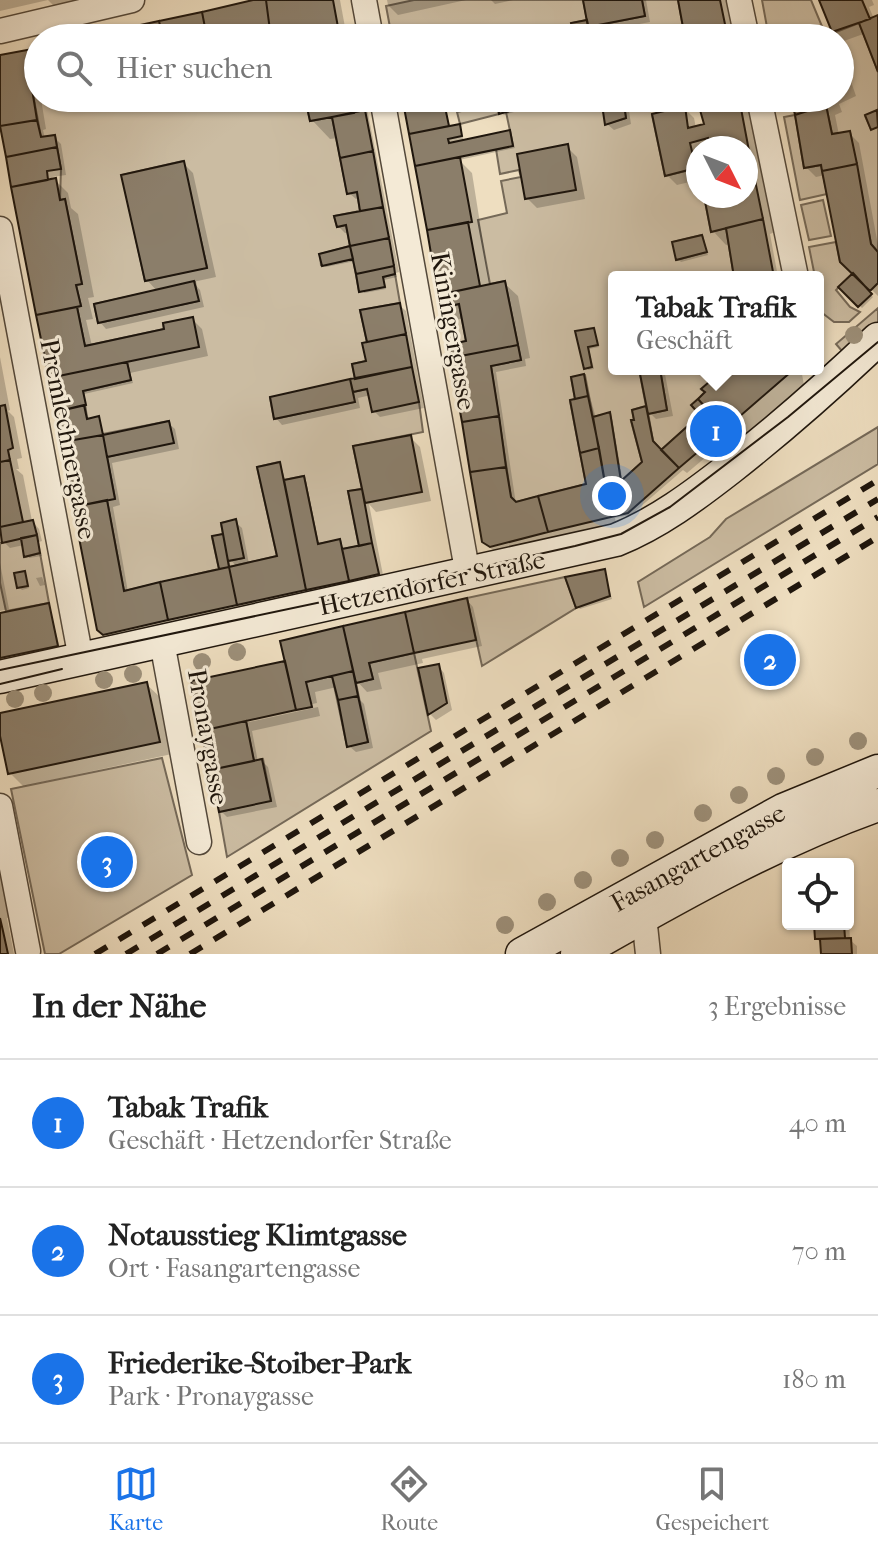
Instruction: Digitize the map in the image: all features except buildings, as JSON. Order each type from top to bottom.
[{"type":"main road","name":"Hetzendorfer Straße","points":[[0,677],[596,546],[636,532],[710,483],[818,382],[878,339]]},
{"type":"main road","name":"Hetzendorfer Straße","points":[[818,382],[878,359]]},
{"type":"main road","name":"Fasangartengasse","points":[[522,954],[783,810],[878,771]]},
{"type":"main road","name":"Fasangartengasse","points":[[577,954],[644,916],[824,824],[878,805]]},
{"type":"street","points":[[30,24],[132,0]]},
{"type":"street","points":[[364,0],[368,24]]},
{"type":"street","points":[[739,0],[744,24]]},
{"type":"street","points":[[0,31],[24,25]]},
{"type":"street","name":"Kiningergasse","points":[[385,112],[468,575]]},
{"type":"street","points":[[762,112],[795,271]]},
{"type":"street","name":"Premlechnergasse","points":[[0,229],[81,659]]},
{"type":"street","name":"Pronaygasse","points":[[162,642],[199,842]]},
{"type":"street","points":[[0,806],[28,951]]},
{"type":"street","points":[[644,916],[648,954]]},
{"type":"shaded area","points":[[414,0],[583,0],[587,20],[572,24],[389,24],[386,6]]},
{"type":"shaded area","points":[[642,0],[678,0],[682,24],[604,24],[645,16]]},
{"type":"shaded area","points":[[762,0],[811,0],[821,24],[766,24]]},
{"type":"shaded area","points":[[859,23],[878,72],[878,110],[865,116],[871,129],[878,127],[878,252],[871,244],[850,132],[832,134],[827,112],[854,112],[854,25]]},
{"type":"shaded area","points":[[36,112],[308,112],[310,121],[332,117],[347,193],[357,192],[360,211],[334,216],[337,227],[346,225],[350,246],[320,254],[321,265],[353,259],[359,291],[383,277],[395,274],[400,303],[360,310],[367,342],[366,361],[352,364],[355,379],[270,398],[274,419],[354,402],[353,392],[367,389],[419,402],[423,432],[353,446],[362,489],[348,491],[359,546],[342,549],[340,540],[318,544],[304,476],[284,480],[279,462],[257,467],[277,556],[229,567],[228,561],[243,558],[236,520],[221,523],[223,534],[212,537],[219,569],[124,591],[107,500],[115,498],[107,457],[173,442],[169,421],[103,434],[87,419],[83,391],[131,380],[127,362],[193,318],[163,323],[164,329],[85,346],[77,307],[81,306],[76,285],[82,284],[65,199],[60,200],[61,169],[55,136],[41,137]],"holes":[[[183,161],[207,267],[145,281],[122,175]],[[195,282],[198,301],[98,323],[94,304]]]},
{"type":"shaded area","points":[[457,112],[499,112],[499,114],[460,124]]},
{"type":"shaded area","points":[[506,112],[604,112],[606,124],[626,118],[625,112],[664,112],[652,115],[665,176],[686,171],[686,208],[706,208],[711,232],[726,228],[733,271],[608,271],[608,375],[640,375],[646,406],[632,410],[634,420],[631,421],[642,462],[621,481],[610,413],[593,417],[585,375],[571,377],[575,399],[570,401],[586,484],[516,502],[511,497],[491,366],[521,360],[505,281],[490,284],[478,220],[507,213],[501,181],[521,177],[519,170],[500,174],[496,149],[513,145]],"holes":[[[702,235],[706,252],[677,260],[673,242]]]},
{"type":"shaded area","points":[[795,115],[804,168],[821,165],[827,194],[800,200],[784,117]]},
{"type":"shaded area","points":[[823,200],[831,236],[809,240],[801,205]]},
{"type":"shaded area","points":[[836,242],[840,262],[853,273],[836,290],[850,307],[860,312],[849,322],[834,322],[824,314],[824,271],[814,271],[809,247]]},
{"type":"shaded area","points":[[459,304],[466,341],[447,345],[441,308]]},
{"type":"shaded area","points":[[878,308],[878,332],[848,358],[836,344]]},
{"type":"shaded area","points":[[661,375],[718,375],[692,405],[700,415],[661,450],[653,441],[648,414],[667,410]]},
{"type":"shaded area","points":[[878,427],[878,464],[644,607],[638,582],[710,537],[726,519]]},
{"type":"shaded area","points":[[21,538],[25,557],[40,553],[49,603],[6,611],[0,583],[0,543]]},
{"type":"shaded area","points":[[565,577],[576,608],[482,666],[467,598]]},
{"type":"shaded area","points":[[414,653],[431,731],[227,857],[219,812],[271,800],[263,759],[254,761],[246,721],[306,682],[332,676],[347,746],[368,742],[356,683],[373,679],[369,663]]},
{"type":"shaded area","points":[[162,758],[192,875],[59,954],[45,954],[11,789]]},
{"type":"tram line","points":[[0,670],[369,592],[621,534],[670,507],[788,417],[878,342]]},
{"type":"tram line","points":[[0,684],[62,669]]},
{"type":"railway","points":[[95,954],[878,480]]},
{"type":"railway","points":[[126,954],[878,499]]},
{"type":"railway","points":[[157,954],[878,517]]},
{"type":"railway","points":[[190,954],[878,537]]},
{"type":"place","name":"Tabak Trafik","points":[[716,431]]},
{"type":"place","name":"Notausstieg Klimtgasse","points":[[770,660]]},
{"type":"place","name":"Friederike-Stoiber-Park","points":[[107,862]]}]
